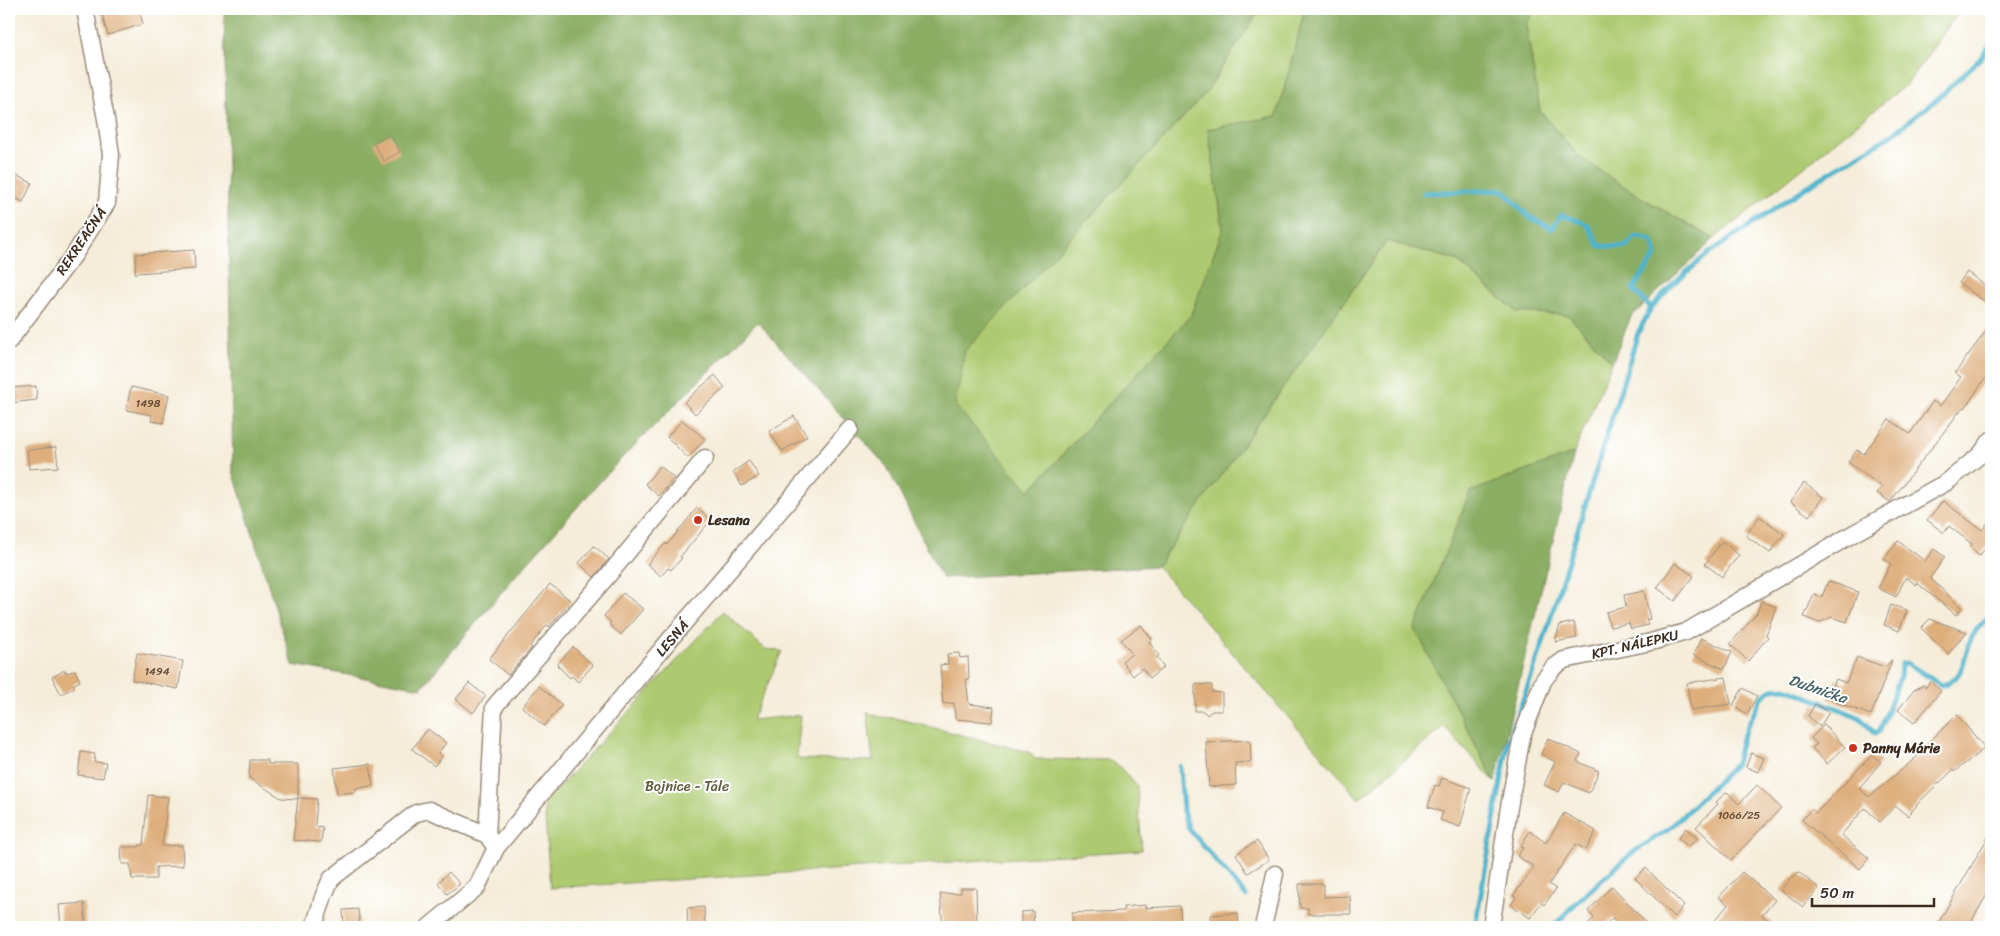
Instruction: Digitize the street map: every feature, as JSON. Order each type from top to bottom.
[{"type":"street","name":"REKREAČNÁ","points":[[9,341],[74,255],[107,203],[111,155],[85,9]]},
{"type":"street","name":"LESNÁ","points":[[491,842],[666,645],[850,430]]},
{"type":"street","name":"KPT. NÁLEPKU","points":[[1492,927],[1509,807],[1522,736],[1543,681],[1553,668],[1564,660],[1651,642],[1686,632],[1856,532],[1947,482],[1980,455],[1991,440]]},
{"type":"street","name":"LESNÁ","points":[[430,927],[477,887],[491,842],[494,707],[612,572],[705,458]]},
{"type":"street","points":[[314,927],[331,879],[416,813],[429,810],[491,842]]},
{"type":"street","points":[[1263,927],[1275,874]]},
{"type":"green space","points":[[224,9],[1260,9],[1205,94],[965,351],[955,405],[1029,491],[1191,315],[1223,229],[1208,129],[1277,116],[1305,9],[1535,9],[1526,25],[1540,111],[1579,157],[1642,198],[1714,239],[1631,317],[1612,362],[1568,315],[1517,312],[1456,260],[1387,241],[1157,566],[942,578],[887,467],[758,322],[617,463],[511,581],[421,688],[293,665],[233,471]]},
{"type":"green space","points":[[1260,9],[1305,9],[1277,116],[1208,129],[1223,229],[1191,315],[1029,491],[955,405],[965,350],[1205,94]]},
{"type":"green space","points":[[1535,9],[1961,9],[1908,83],[1714,239],[1642,198],[1579,157],[1540,111],[1526,25]]},
{"type":"green space","points":[[1387,241],[1456,260],[1517,312],[1568,315],[1612,362],[1574,453],[1470,492],[1415,629],[1495,782],[1444,727],[1359,799],[1157,566]]},
{"type":"green space","points":[[1574,453],[1495,782],[1415,629],[1470,492]]},
{"type":"green space","name":"Bojnice - Tále","points":[[723,611],[765,649],[782,651],[752,720],[801,715],[797,759],[873,761],[867,712],[880,717],[895,718],[1029,752],[1035,759],[1108,760],[1116,763],[1137,786],[1142,850],[550,888],[544,803]]},
{"type":"building","points":[[100,9],[139,9],[143,24],[108,35]]},
{"type":"building","points":[[390,134],[400,152],[384,161],[373,143]]},
{"type":"building","points":[[9,172],[32,183],[23,202],[9,195]]},
{"type":"building","points":[[194,250],[195,269],[135,273],[136,254]]},
{"type":"building","points":[[1967,272],[1991,290],[1991,306],[1959,283]]},
{"type":"building","points":[[1991,324],[1991,370],[1965,408],[1963,407],[1890,502],[1877,493],[1882,487],[1848,462],[1857,450],[1864,454],[1889,419],[1910,434],[1933,401],[1940,406],[1961,377],[1955,373]]},
{"type":"building","points":[[715,375],[725,388],[695,414],[684,402]]},
{"type":"building","points":[[36,386],[37,400],[9,403],[9,388]]},
{"type":"building","points":[[131,387],[169,395],[163,423],[151,421],[152,415],[126,410]]},
{"type":"building","points":[[794,416],[807,436],[782,451],[769,431]]},
{"type":"building","points":[[682,420],[705,439],[688,458],[667,437]]},
{"type":"building","points":[[56,447],[58,467],[29,469],[27,450]]},
{"type":"building","points":[[749,461],[759,476],[742,486],[733,472]]},
{"type":"building","points":[[660,466],[674,478],[659,496],[645,484]]},
{"type":"building","points":[[1804,483],[1823,497],[1809,516],[1790,502]]},
{"type":"building","points":[[1943,501],[1982,530],[1991,519],[1991,542],[1979,556],[1970,547],[1972,544],[1949,526],[1944,533],[1927,520]]},
{"type":"building","points":[[697,508],[711,520],[680,557],[682,558],[671,570],[668,568],[661,576],[647,564],[666,543],[667,545]]},
{"type":"building","points":[[1759,516],[1784,534],[1770,553],[1746,536]]},
{"type":"building","points":[[1722,541],[1739,555],[1722,577],[1705,564]]},
{"type":"building","points":[[1898,541],[1925,561],[1934,549],[1945,557],[1930,578],[1962,608],[1956,615],[1917,583],[1916,585],[1906,577],[1896,597],[1878,588],[1891,564],[1884,559]]},
{"type":"building","points":[[594,546],[609,559],[594,577],[579,563]]},
{"type":"building","points":[[1675,563],[1694,576],[1675,601],[1657,588]]},
{"type":"building","points":[[1828,581],[1858,592],[1847,622],[1832,617],[1819,623],[1804,617],[1814,594],[1822,597]]},
{"type":"building","points":[[550,584],[571,601],[549,627],[547,625],[530,646],[532,648],[508,675],[489,659]]},
{"type":"building","points":[[1644,591],[1650,619],[1646,620],[1648,625],[1631,629],[1629,623],[1610,627],[1606,612],[1626,607],[1624,595]]},
{"type":"building","points":[[623,593],[643,609],[621,635],[609,624],[611,622],[604,616]]},
{"type":"building","points":[[1761,601],[1776,607],[1766,635],[1768,637],[1748,661],[1730,644],[1757,613]]},
{"type":"building","points":[[1891,605],[1907,610],[1899,631],[1884,625]]},
{"type":"building","points":[[1930,619],[1967,632],[1948,654],[1921,628]]},
{"type":"building","points":[[1574,622],[1577,638],[1555,642],[1560,625]]},
{"type":"building","points":[[1141,625],[1152,639],[1149,642],[1159,655],[1157,657],[1164,667],[1150,678],[1142,668],[1133,676],[1122,661],[1132,654],[1121,640]]},
{"type":"building","points":[[1701,638],[1732,652],[1724,669],[1693,655]]},
{"type":"building","points":[[573,647],[593,665],[578,682],[572,676],[570,678],[557,665]]},
{"type":"building","points":[[137,653],[183,661],[178,689],[132,680]]},
{"type":"building","points":[[959,653],[960,658],[968,657],[969,679],[966,679],[969,704],[994,707],[992,722],[955,719],[954,703],[943,704],[940,665],[948,664],[947,654]]},
{"type":"building","points":[[1857,657],[1885,667],[1892,660],[1871,715],[1828,699],[1836,679],[1846,683]]},
{"type":"building","points":[[65,670],[67,673],[75,670],[80,681],[73,685],[75,687],[61,694],[52,677]]},
{"type":"building","points":[[1726,677],[1731,704],[1691,710],[1687,683]]},
{"type":"building","points":[[1930,681],[1941,691],[1914,723],[1898,710],[1914,690],[1923,685],[1926,687]]},
{"type":"building","points":[[469,683],[486,696],[473,713],[456,699]]},
{"type":"building","points":[[1195,684],[1212,685],[1212,692],[1222,693],[1222,711],[1212,711],[1207,715],[1203,711],[1195,711]]},
{"type":"building","points":[[539,686],[562,705],[544,726],[522,707]]},
{"type":"building","points":[[1743,688],[1757,696],[1747,714],[1733,705]]},
{"type":"building","points":[[1815,704],[1829,712],[1820,727],[1808,716]]},
{"type":"building","points":[[1957,715],[1985,748],[1954,772],[1953,770],[1921,800],[1908,816],[1895,806],[1880,822],[1865,808],[1841,835],[1869,858],[1860,869],[1802,820],[1811,809],[1816,813],[1872,755],[1881,762],[1859,788],[1869,797],[1925,750],[1925,746]]},
{"type":"building","points":[[1824,725],[1845,747],[1827,764],[1812,748],[1817,744],[1811,738]]},
{"type":"building","points":[[428,729],[446,743],[438,753],[442,756],[434,766],[412,749]]},
{"type":"building","points":[[1548,738],[1581,754],[1577,761],[1599,771],[1589,793],[1564,782],[1559,792],[1544,785],[1555,762],[1541,754]]},
{"type":"building","points":[[1250,740],[1251,762],[1235,763],[1236,785],[1209,787],[1206,742]]},
{"type":"building","points":[[81,752],[95,754],[94,762],[106,763],[103,778],[78,775]]},
{"type":"building","points":[[1751,753],[1764,758],[1758,772],[1746,767]]},
{"type":"building","points":[[250,760],[268,760],[268,764],[298,764],[298,799],[281,798],[249,778]]},
{"type":"building","points":[[370,764],[373,786],[356,788],[356,792],[337,794],[334,768]]},
{"type":"building","points":[[1442,778],[1471,788],[1460,827],[1440,820],[1443,812],[1428,807],[1435,785],[1439,786]]},
{"type":"building","points":[[1757,785],[1781,808],[1731,860],[1696,827],[1718,804],[1716,802],[1727,792],[1739,804]]},
{"type":"building","points":[[148,795],[168,797],[162,846],[182,845],[183,866],[156,867],[156,879],[132,879],[130,864],[122,864],[121,847],[139,847],[139,845],[143,845]]},
{"type":"building","points":[[298,798],[317,799],[315,826],[323,827],[321,842],[293,840]]},
{"type":"building","points":[[1564,813],[1596,831],[1586,850],[1576,844],[1549,884],[1556,889],[1544,905],[1541,903],[1530,918],[1511,905],[1516,897],[1513,896],[1534,867],[1517,856],[1523,848],[1520,847],[1530,831],[1546,843]]},
{"type":"building","points":[[1686,828],[1697,838],[1689,847],[1678,838]]},
{"type":"building","points":[[1991,832],[1991,888],[1968,927],[1936,927]]},
{"type":"building","points":[[1257,841],[1269,860],[1248,873],[1236,854]]},
{"type":"building","points":[[1646,868],[1684,906],[1674,917],[1635,878]]},
{"type":"building","points":[[449,872],[460,884],[447,894],[438,883]]},
{"type":"building","points":[[1742,872],[1775,900],[1762,915],[1777,927],[1709,927],[1728,905],[1719,897]]},
{"type":"building","points":[[1798,872],[1819,888],[1803,907],[1781,890],[1792,876],[1794,877]]},
{"type":"building","points":[[1299,884],[1324,884],[1324,897],[1350,896],[1351,914],[1308,914],[1308,908],[1300,908]]},
{"type":"building","points":[[1612,886],[1650,927],[1621,927],[1613,918],[1602,927],[1584,927],[1594,918],[1588,911]]},
{"type":"building","points":[[961,888],[976,888],[977,927],[943,927],[940,894],[961,893]]},
{"type":"building","points":[[84,903],[86,927],[61,927],[59,905]]},
{"type":"building","points":[[1145,905],[1145,908],[1180,906],[1181,927],[1073,927],[1072,913],[1124,911],[1123,907]]},
{"type":"building","points":[[704,907],[705,927],[688,927],[687,908]]},
{"type":"building","points":[[358,909],[360,927],[344,927],[343,910]]},
{"type":"building","points":[[1033,911],[1034,927],[1021,927],[1021,912]]},
{"type":"building","points":[[1238,913],[1239,927],[1211,927],[1210,915]]},
{"type":"waterway","points":[[1475,927],[1508,742],[1542,646],[1638,333],[1651,308],[1673,284],[1709,253],[1811,184],[1890,136],[1936,100],[1980,59],[1991,43]]},
{"type":"waterway","points":[[1424,193],[1503,190],[1528,216],[1552,229],[1561,215],[1587,224],[1600,246],[1626,247],[1636,236],[1652,241],[1656,255],[1633,289],[1651,308]]},
{"type":"waterway","name":"Dubnička","points":[[1553,927],[1577,902],[1632,853],[1670,828],[1736,764],[1742,738],[1761,698],[1772,689],[1786,688],[1859,717],[1875,733],[1880,731],[1900,677],[1901,664],[1907,663],[1941,685],[1949,683],[1959,674],[1975,632],[1991,615]]},
{"type":"waterway","points":[[1180,766],[1183,811],[1189,829],[1246,896]]},
{"type":"place","name":"Lesana","points":[[698,520]]},
{"type":"place","name":"Panny Márie","points":[[1853,748]]}]
